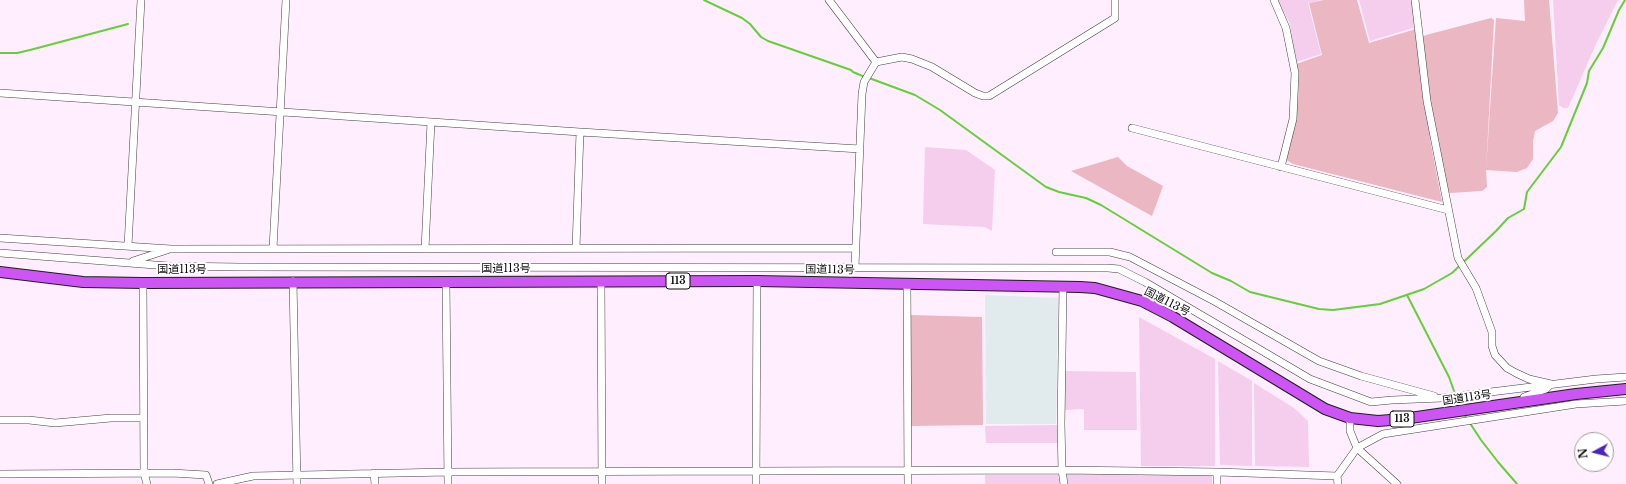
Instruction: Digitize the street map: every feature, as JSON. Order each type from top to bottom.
[{"type":"highway","name":"国道113号","points":[[0,272],[83,282],[601,280],[907,282],[1095,288],[1142,301],[1325,409],[1350,418],[1378,421],[1402,419],[1576,394],[1626,389]]},
{"type":"street","points":[[128,246],[141,0]]},
{"type":"street","points":[[273,249],[286,0]]},
{"type":"street","points":[[829,0],[876,62]]},
{"type":"street","points":[[855,267],[863,88],[864,82],[876,62],[902,57],[912,59],[932,67],[983,96],[989,96],[1115,18],[1115,0]]},
{"type":"street","points":[[1274,0],[1286,28],[1295,73],[1293,119],[1281,167]]},
{"type":"street","points":[[1415,0],[1427,101],[1458,258],[1476,288],[1492,332],[1492,346],[1495,355],[1507,368],[1516,373],[1529,379],[1551,384]]},
{"type":"street","points":[[0,93],[580,132],[860,149]]},
{"type":"street","points":[[425,249],[431,122]]},
{"type":"street","points":[[1132,128],[1448,210]]},
{"type":"street","points":[[576,248],[580,132]]},
{"type":"street","points":[[0,238],[171,249],[856,248]]},
{"type":"street","points":[[129,263],[171,249]]},
{"type":"street","points":[[1056,252],[1110,252],[1130,257],[1214,300],[1319,362],[1361,376],[1442,398]]},
{"type":"street","points":[[0,253],[168,266],[1119,269],[1145,282],[1213,324],[1316,382],[1371,402],[1442,398],[1551,384],[1626,377]]},
{"type":"street","points":[[601,280],[602,484]]},
{"type":"street","points":[[293,281],[297,484]]},
{"type":"street","points":[[446,281],[448,484]]},
{"type":"street","points":[[756,484],[757,281]]},
{"type":"street","points":[[143,282],[144,473],[147,484]]},
{"type":"street","points":[[907,282],[908,484]]},
{"type":"street","points":[[1063,286],[1062,470],[1064,484]]},
{"type":"street","points":[[1523,402],[1524,397],[1546,388],[1551,384]]},
{"type":"street","points":[[1338,484],[1337,476],[1357,448],[1383,434],[1576,404],[1626,401]]},
{"type":"street","points":[[0,420],[29,420],[55,423],[111,418],[144,418]]},
{"type":"street","points":[[1350,418],[1350,430],[1357,448],[1395,483]]},
{"type":"street","points":[[217,484],[253,476],[448,472],[1062,470],[1217,472],[1337,476]]},
{"type":"street","points":[[1217,472],[1217,484]]},
{"type":"street","points":[[0,474],[172,473],[206,475],[209,484]]},
{"type":"street","points":[[374,473],[375,484]]},
{"type":"shaded area","points":[[1278,0],[1321,0],[1308,3],[1321,54],[1296,62],[1290,24]]},
{"type":"shaded area","points":[[1324,0],[1357,0],[1369,43],[1416,29],[1431,145],[1442,202],[1293,164],[1285,159],[1298,101],[1299,72],[1296,64],[1322,55],[1309,3]]},
{"type":"shaded area","points":[[1359,0],[1413,0],[1416,27],[1370,41]]},
{"type":"shaded area","points":[[1524,0],[1549,0],[1558,113],[1553,121],[1535,131],[1533,141],[1533,159],[1527,168],[1517,172],[1486,170],[1496,18],[1525,21]]},
{"type":"shaded area","points":[[1553,0],[1618,0],[1596,44],[1568,108],[1563,108],[1559,105]]},
{"type":"shaded area","points":[[1491,18],[1494,20],[1486,170],[1487,187],[1482,191],[1450,193],[1445,191],[1432,114],[1422,37]]},
{"type":"shaded area","points":[[925,147],[966,150],[995,170],[992,231],[985,227],[923,224]]},
{"type":"shaded area","points":[[1118,157],[1127,166],[1163,186],[1152,216],[1071,171]]},
{"type":"shaded area","points":[[985,295],[1058,298],[1056,424],[986,424]]},
{"type":"shaded area","points":[[911,315],[982,317],[983,425],[911,426]]},
{"type":"shaded area","points":[[1139,317],[1215,359],[1215,466],[1141,466]]},
{"type":"shaded area","points":[[1218,361],[1252,381],[1252,466],[1220,465]]},
{"type":"shaded area","points":[[1065,371],[1136,372],[1137,430],[1084,430],[1084,409],[1065,410]]},
{"type":"shaded area","points":[[1254,383],[1294,408],[1308,421],[1309,467],[1255,466]]},
{"type":"shaded area","points":[[1057,425],[1057,443],[986,443],[985,426]]},
{"type":"shaded area","points":[[1066,474],[1212,474],[1212,484],[1066,484]]},
{"type":"shaded area","points":[[985,475],[1058,475],[1060,484],[985,484]]},
{"type":"waterway","points":[[704,0],[742,18],[750,24],[761,37],[768,41],[851,70],[865,77]]},
{"type":"waterway","points":[[869,78],[915,95],[940,110],[1046,187],[1059,192],[1086,198],[1101,205],[1212,273],[1231,281],[1250,292],[1319,309],[1333,310],[1380,304],[1424,289],[1452,273],[1508,218],[1524,209],[1527,192],[1561,147],[1587,83],[1589,71],[1603,48],[1619,10],[1625,0]]},
{"type":"waterway","points":[[0,53],[17,53],[128,24]]},
{"type":"waterway","points":[[1407,295],[1449,377],[1454,391]]},
{"type":"waterway","points":[[1464,414],[1481,440],[1517,484]]}]
